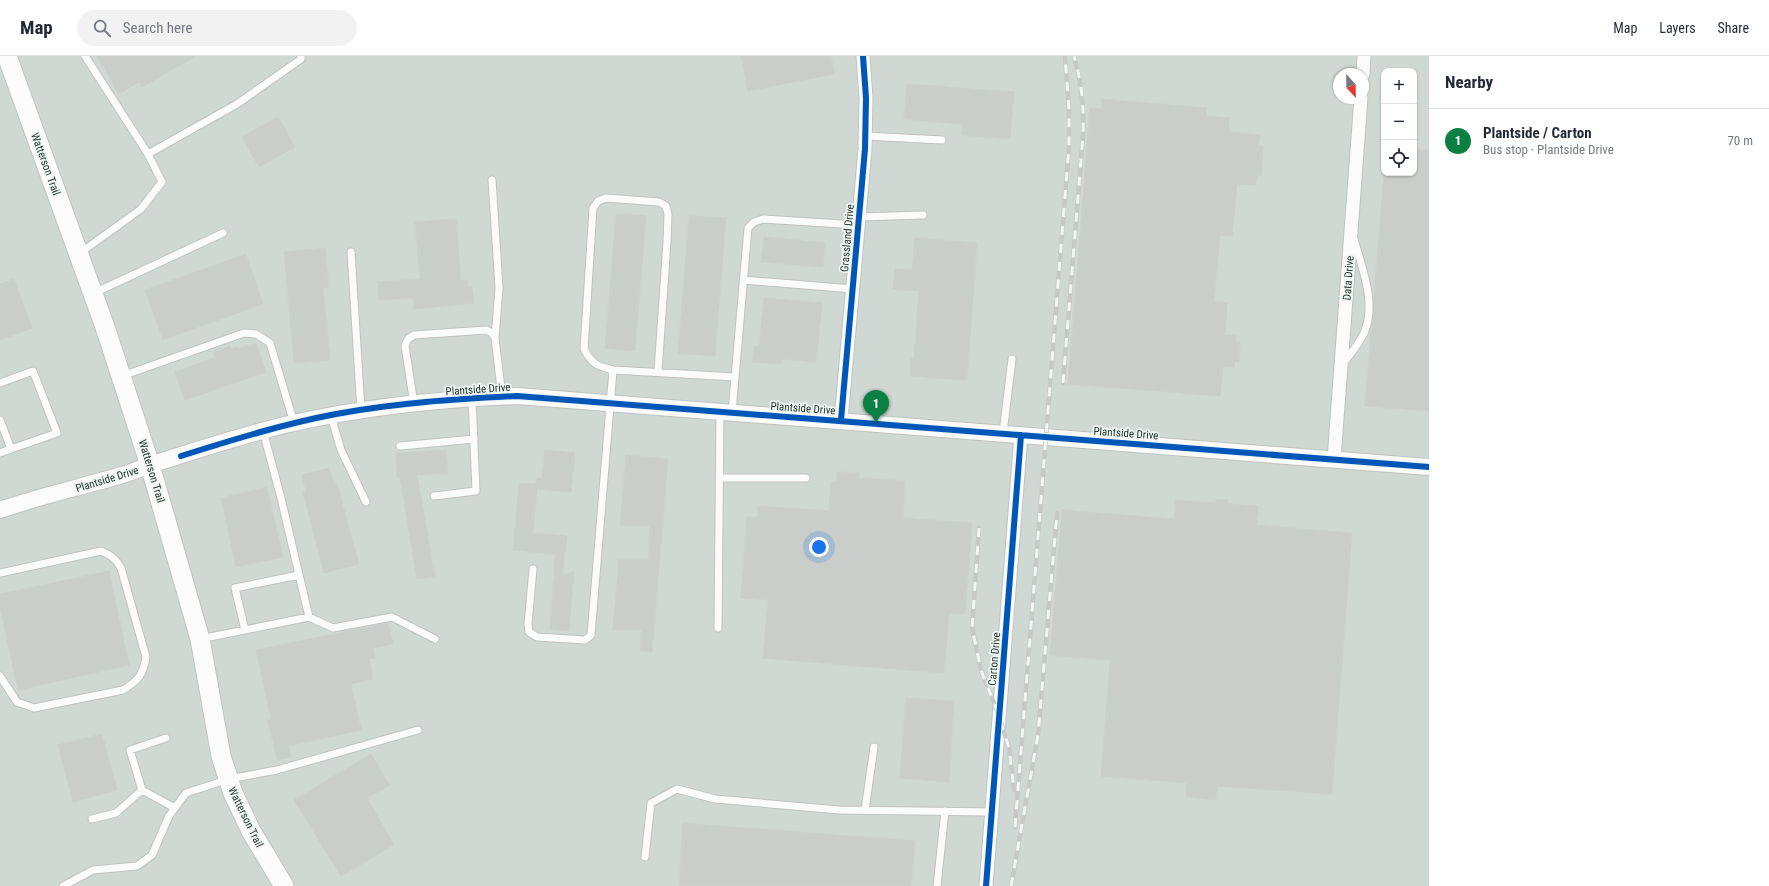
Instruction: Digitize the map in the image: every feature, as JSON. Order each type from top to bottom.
[{"type":"main road","name":"Watterson Trail","points":[[7,56],[122,376],[150,465],[200,639],[221,756],[233,793],[251,831],[284,886]]},
{"type":"street","name":"Grassland Drive","points":[[841,420],[865,136],[866,98],[863,56]]},
{"type":"street","points":[[1363,68],[1364,56]]},
{"type":"street","name":"Data Drive","points":[[1334,459],[1361,104]]},
{"type":"street","name":"Plantside Drive","points":[[0,510],[124,475],[150,465],[294,423],[361,410],[472,398],[517,396],[1021,434],[1429,467]]},
{"type":"street","name":"Carton Drive","points":[[986,886],[1021,434]]},
{"type":"lane","points":[[78,254],[141,209],[162,182],[148,154],[85,56]]},
{"type":"lane","points":[[148,154],[237,104],[301,59],[301,56]]},
{"type":"lane","points":[[865,136],[942,140]]},
{"type":"lane","points":[[492,180],[499,288],[495,338],[502,397]]},
{"type":"lane","points":[[658,372],[667,242],[668,214],[666,206],[660,202],[606,198],[598,201],[593,208],[584,349],[590,360],[599,367],[613,370],[735,377]]},
{"type":"lane","points":[[718,628],[720,478],[726,412],[735,377],[748,228],[754,222],[763,218],[858,221],[923,215]]},
{"type":"lane","points":[[1341,368],[1364,334],[1368,322],[1368,295],[1351,230]]},
{"type":"lane","points":[[93,294],[223,233]]},
{"type":"lane","points":[[351,252],[361,410]]},
{"type":"lane","points":[[743,280],[853,289]]},
{"type":"lane","points":[[414,404],[405,346],[408,339],[414,335],[486,330],[492,333],[495,338]]},
{"type":"lane","points":[[122,376],[244,333],[256,334],[270,342],[294,423]]},
{"type":"lane","points":[[1003,433],[1012,359]]},
{"type":"lane","points":[[533,569],[528,624],[529,632],[537,637],[586,640],[591,635],[613,370]]},
{"type":"lane","points":[[0,383],[33,371],[57,433],[0,453]]},
{"type":"lane","points":[[434,496],[476,491],[472,398]]},
{"type":"lane","points":[[331,415],[341,450],[366,502]]},
{"type":"lane","points":[[0,420],[11,449]]},
{"type":"lane","points":[[263,431],[308,617]]},
{"type":"lane","points":[[400,446],[474,439]]},
{"type":"lane","points":[[720,478],[806,478]]},
{"type":"lane","points":[[0,573],[101,551],[110,554],[116,559],[121,568],[146,657],[143,672],[134,683],[123,690],[34,708],[17,702],[0,676]]},
{"type":"lane","points":[[245,630],[235,588],[299,575]]},
{"type":"lane","points":[[200,639],[308,617],[333,628],[392,617],[435,639]]},
{"type":"lane","points":[[63,886],[93,870],[137,866],[152,854],[169,816],[186,793],[229,779],[277,770],[418,730]]},
{"type":"lane","points":[[166,738],[130,750],[142,790],[174,808]]},
{"type":"lane","points":[[865,810],[874,747]]},
{"type":"lane","points":[[92,819],[116,813],[142,790]]},
{"type":"lane","points":[[644,857],[651,804],[677,790],[715,798],[840,810],[992,812]]},
{"type":"lane","points":[[937,886],[945,811]]},
{"type":"shaded area","points":[[0,56],[1429,56],[1429,886],[0,886]]},
{"type":"building","points":[[97,56],[196,56],[142,87],[139,82],[119,94]]},
{"type":"building","points":[[741,56],[831,56],[834,74],[748,91]]},
{"type":"building","points":[[907,84],[1014,92],[1010,139],[962,135],[963,124],[904,119]]},
{"type":"building","points":[[1102,99],[1207,108],[1206,116],[1229,118],[1229,132],[1260,135],[1258,145],[1263,146],[1261,176],[1257,175],[1255,185],[1237,184],[1232,236],[1220,235],[1214,302],[1227,303],[1225,335],[1236,336],[1236,342],[1240,342],[1239,362],[1235,361],[1234,367],[1223,366],[1220,396],[1068,384],[1090,108],[1102,109]]},
{"type":"building","points":[[278,117],[295,147],[259,167],[242,137]]},
{"type":"building","points":[[1417,149],[1429,150],[1429,411],[1365,406],[1384,176],[1417,176]]},
{"type":"building","points":[[616,214],[646,216],[635,351],[605,348]]},
{"type":"building","points":[[689,216],[726,218],[715,356],[678,353]]},
{"type":"building","points":[[456,219],[461,281],[468,280],[468,287],[472,286],[474,303],[414,309],[413,298],[379,300],[378,282],[420,279],[415,222]]},
{"type":"building","points":[[764,237],[825,243],[823,267],[761,262]]},
{"type":"building","points":[[915,238],[977,243],[967,380],[910,376],[911,359],[914,359],[919,291],[893,289],[895,269],[912,270]]},
{"type":"building","points":[[325,248],[329,288],[323,288],[330,360],[294,363],[284,252]]},
{"type":"building","points":[[246,254],[263,304],[163,340],[145,290]]},
{"type":"building","points":[[14,279],[32,328],[0,340],[0,284]]},
{"type":"building","points":[[764,298],[822,303],[816,362],[782,359],[781,364],[752,362],[754,346],[759,346]]},
{"type":"building","points":[[256,343],[266,372],[185,400],[175,372],[215,358],[213,352],[230,346],[231,349],[237,347],[237,349]]},
{"type":"building","points":[[446,450],[448,473],[417,475],[435,576],[417,579],[400,477],[397,477],[396,453]]},
{"type":"building","points":[[545,450],[575,453],[571,492],[537,489],[533,533],[567,536],[562,576],[574,571],[569,631],[550,629],[554,579],[557,578],[554,577],[555,554],[513,550],[519,483],[536,484],[536,478],[542,479]]},
{"type":"building","points":[[626,455],[668,459],[652,652],[640,651],[642,630],[613,630],[619,560],[648,560],[649,549],[650,526],[620,525]]},
{"type":"building","points":[[329,468],[334,484],[337,484],[359,564],[324,573],[303,492],[306,491],[302,475]]},
{"type":"building","points":[[837,472],[859,473],[859,478],[905,481],[903,518],[972,523],[965,614],[949,613],[944,673],[763,658],[768,600],[741,598],[747,517],[757,517],[758,506],[829,511],[831,482],[836,482]]},
{"type":"building","points":[[267,487],[283,557],[236,567],[221,498]]},
{"type":"building","points":[[1216,499],[1228,500],[1228,504],[1258,506],[1256,525],[1352,533],[1332,794],[1217,786],[1216,800],[1186,797],[1187,783],[1101,776],[1110,660],[1050,655],[1062,510],[1174,519],[1176,500],[1216,503]]},
{"type":"building","points":[[109,571],[129,665],[18,690],[0,607],[0,594]]},
{"type":"building","points":[[388,623],[393,644],[373,648],[375,658],[369,659],[373,679],[351,684],[361,730],[288,746],[291,757],[277,760],[268,720],[271,719],[256,650]]},
{"type":"building","points":[[906,698],[954,701],[949,782],[900,778]]},
{"type":"building","points":[[102,734],[117,790],[73,802],[58,745]]},
{"type":"building","points":[[371,754],[390,785],[367,798],[394,845],[341,876],[294,800]]},
{"type":"building","points":[[683,823],[915,841],[911,886],[679,886]]},
{"type":"railway","points":[[1015,827],[1069,146],[1069,110],[1065,56]]},
{"type":"railway","points":[[1063,383],[1083,135],[1082,95],[1074,56]]},
{"type":"railway","points":[[1011,886],[1038,735],[1057,513]]},
{"type":"railway","points":[[979,528],[972,628],[981,670],[999,716],[1009,748],[1014,790]]},
{"type":"cycle path","points":[[841,420],[865,149],[866,98],[863,56]]},
{"type":"cycle path","points":[[181,456],[277,427],[358,410],[426,402],[517,396],[1429,467]]},
{"type":"cycle path","points":[[986,886],[1021,435]]},
{"type":"place","name":"Plantside / Carton","points":[[876,423]]}]
